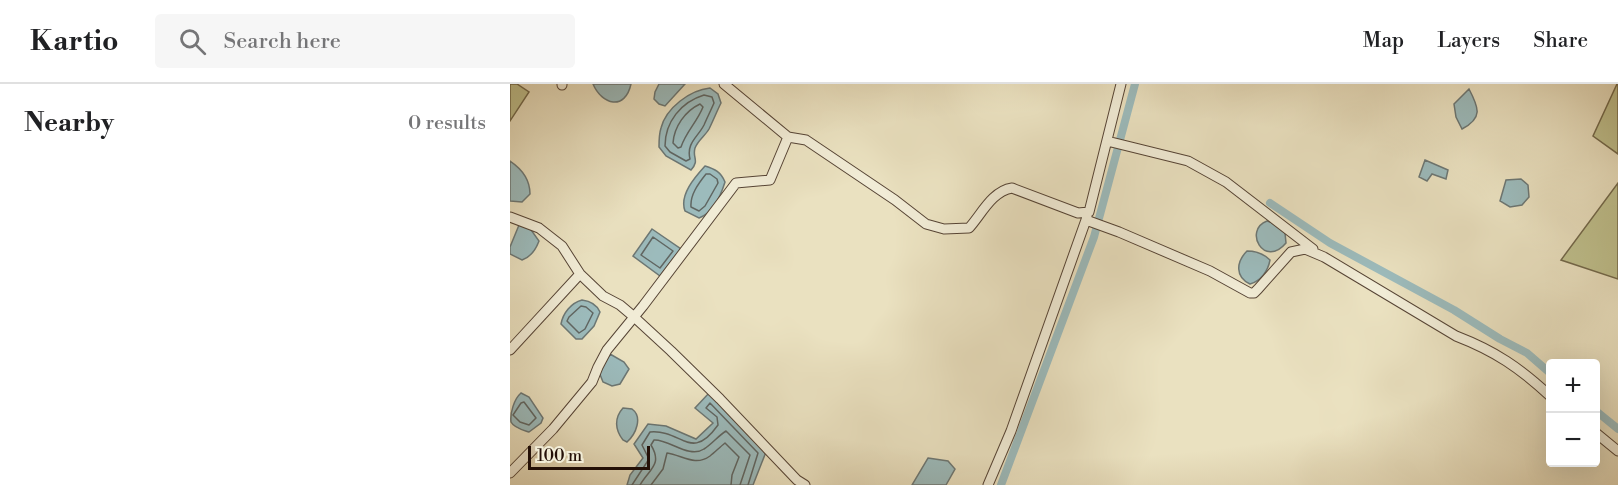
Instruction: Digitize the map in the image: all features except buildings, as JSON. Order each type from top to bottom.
[{"type":"street","points":[[724,84],[788,137],[806,140],[926,224],[944,229],[969,228],[998,193],[1012,188],[1087,216],[1210,272],[1250,293],[1254,293],[1291,252],[1305,249],[1322,256]]},
{"type":"street","points":[[988,485],[1011,431],[1087,216],[1121,84]]},
{"type":"street","points":[[511,469],[553,429],[592,382],[607,350],[736,183],[770,180],[788,137]]},
{"type":"street","points":[[1107,141],[1188,160],[1226,182],[1322,256],[1445,330],[1509,362],[1526,373],[1546,391]]},
{"type":"street","points":[[510,217],[539,228],[562,246],[580,274],[603,296],[620,305],[633,316],[720,399],[797,480],[805,485]]},
{"type":"street","points":[[510,350],[580,274]]},
{"type":"street","points":[[1600,436],[1618,451]]},
{"type":"green space","points":[[510,84],[517,84],[529,92],[510,121]]},
{"type":"green space","points":[[1618,84],[1618,154],[1593,136]]},
{"type":"green space","points":[[1618,183],[1618,279],[1561,260]]},
{"type":"water","points":[[593,84],[631,84],[624,98],[613,102],[602,97]]},
{"type":"water","points":[[659,84],[685,84],[665,106],[654,99]]},
{"type":"water","points":[[710,88],[718,94],[721,103],[709,129],[695,148],[695,164],[691,170],[666,156],[659,147],[660,130],[668,114],[680,101],[695,92]]},
{"type":"water","points":[[1469,89],[1477,112],[1473,121],[1462,129],[1456,117],[1454,104]]},
{"type":"water","points":[[1425,160],[1448,170],[1446,179],[1432,174],[1427,181],[1419,177]]},
{"type":"water","points":[[510,161],[522,171],[529,184],[530,194],[522,202],[510,201]]},
{"type":"water","points":[[705,166],[717,171],[725,182],[712,208],[699,218],[685,211],[684,199],[689,187]]},
{"type":"water","points":[[1521,179],[1528,185],[1529,197],[1522,205],[1510,207],[1500,201],[1506,180]]},
{"type":"water","points":[[1267,221],[1285,233],[1286,243],[1278,250],[1270,252],[1259,245],[1257,239],[1260,226]]},
{"type":"water","points":[[519,225],[529,227],[539,241],[533,252],[522,260],[510,254],[510,247]]},
{"type":"water","points":[[652,229],[681,249],[660,276],[633,256]]},
{"type":"water","points":[[1247,251],[1259,253],[1270,260],[1263,275],[1250,284],[1242,277],[1239,269],[1243,255]]},
{"type":"water","points":[[582,300],[593,304],[600,312],[594,326],[582,339],[576,339],[561,324],[568,309],[574,303]]},
{"type":"water","points":[[610,354],[624,362],[629,369],[620,384],[612,386],[603,382],[599,372]]},
{"type":"water","points":[[521,393],[529,397],[543,418],[541,423],[529,432],[516,427],[511,422],[513,406]]},
{"type":"water","points":[[709,393],[766,452],[753,485],[627,485],[630,475],[643,458],[634,444],[648,424],[666,426],[696,439],[713,423],[695,408]]},
{"type":"water","points":[[623,408],[632,409],[638,421],[633,435],[627,442],[620,436],[617,428],[618,416]]},
{"type":"water","points":[[928,458],[948,461],[955,469],[946,485],[912,485]]},
{"type":"waterway","points":[[1001,485],[1094,237],[1135,84]]},
{"type":"waterway","points":[[1270,203],[1330,243],[1454,310],[1527,353],[1546,370]]},
{"type":"waterway","points":[[1598,413],[1618,429]]}]
